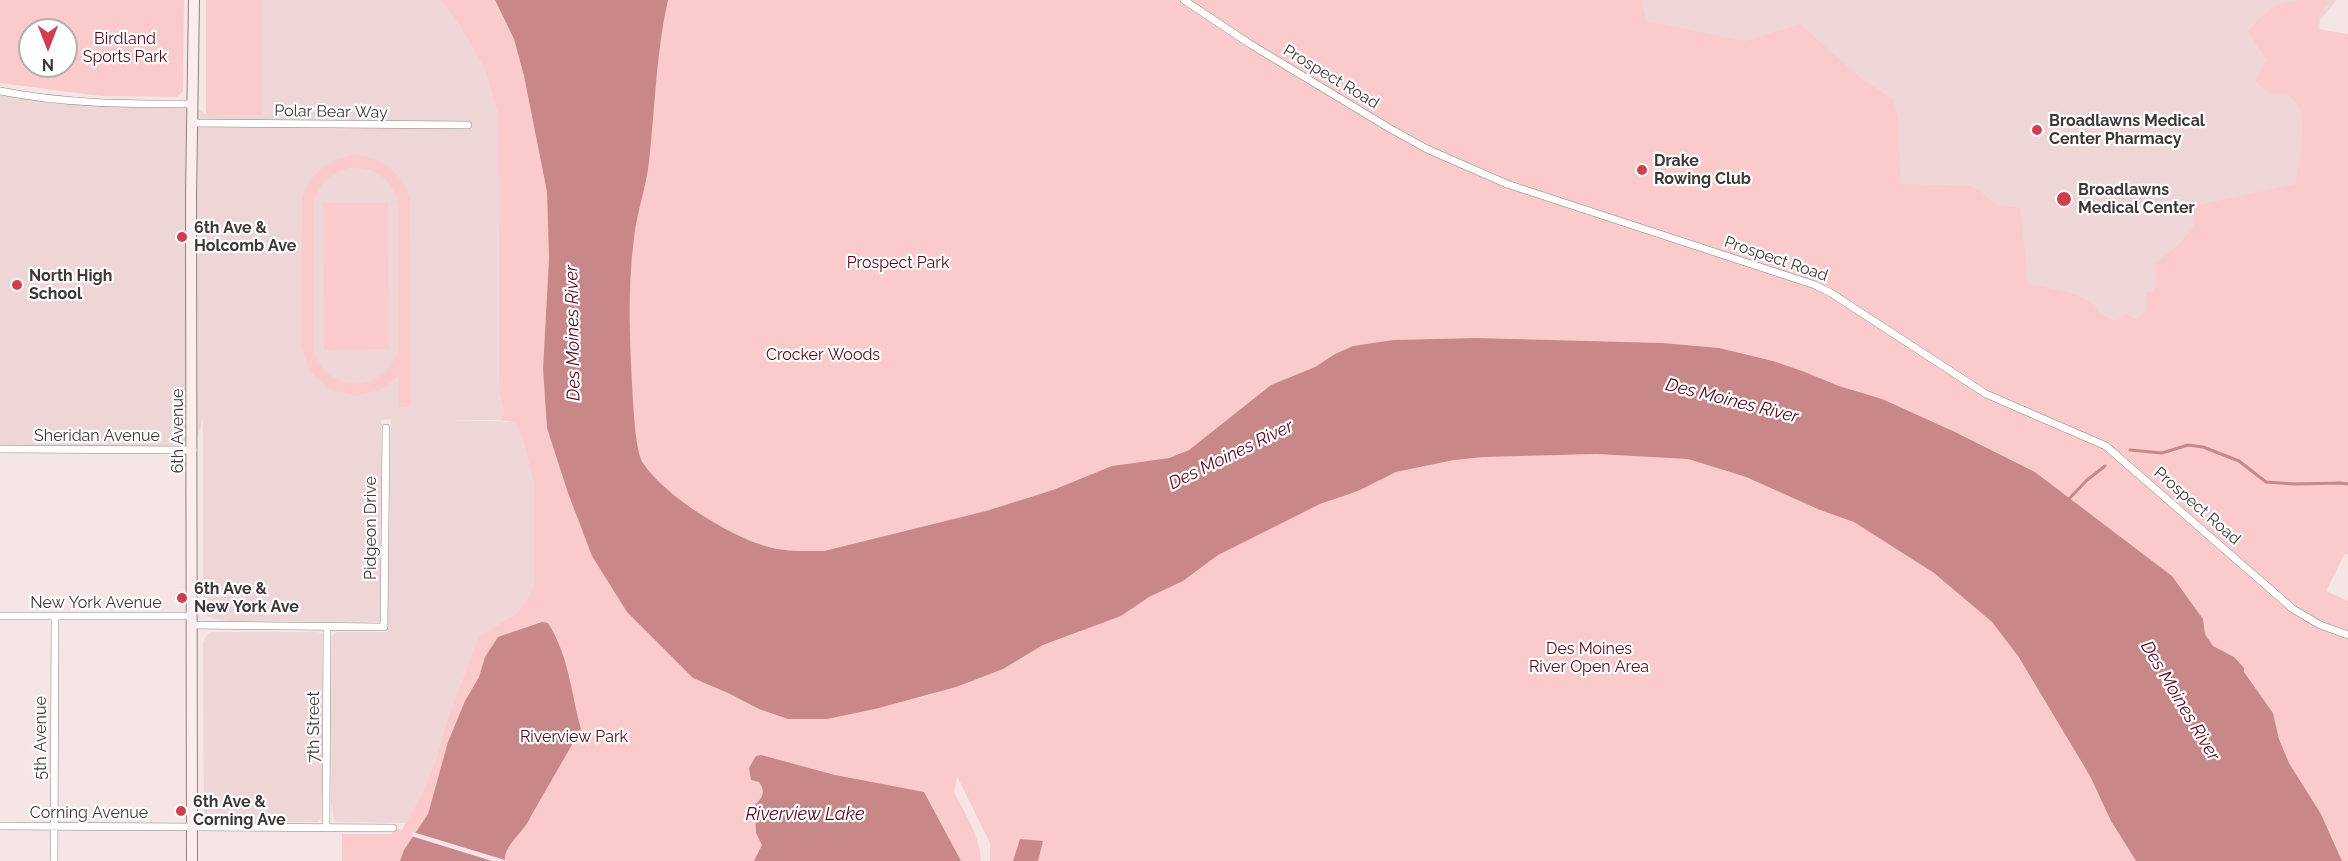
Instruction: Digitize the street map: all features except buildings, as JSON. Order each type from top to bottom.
[{"type":"main road","name":"6th Avenue","points":[[192,861],[191,207],[194,0]]},
{"type":"street","name":"Prospect Road","points":[[1184,0],[1250,44],[1427,149],[1507,184],[1815,285],[1831,293],[1986,394],[2106,446],[2293,609],[2320,625],[2348,635]]},
{"type":"street","points":[[0,91],[79,102],[123,105],[193,105]]},
{"type":"street","name":"Polar Bear Way","points":[[193,123],[468,125]]},
{"type":"street","name":"Pidgeon Drive","points":[[384,627],[386,429]]},
{"type":"street","name":"Sheridan Avenue","points":[[0,449],[193,450]]},
{"type":"street","name":"New York Avenue","points":[[0,616],[384,627]]},
{"type":"street","name":"5th Avenue","points":[[54,861],[55,616]]},
{"type":"street","name":"7th Street","points":[[326,828],[327,627]]},
{"type":"street","name":"Corning Avenue","points":[[0,826],[393,828]]},
{"type":"shaded area","name":"North High School","points":[[262,0],[441,0],[460,26],[485,70],[498,116],[499,391],[504,414],[498,420],[451,420],[514,422],[522,436],[534,485],[534,583],[529,596],[517,613],[479,636],[448,717],[434,765],[406,823],[337,822],[334,819],[331,802],[332,636],[337,632],[388,632],[391,419],[381,420],[380,622],[231,621],[206,616],[203,606],[203,420],[193,450],[0,449],[0,91],[43,98],[193,104],[206,115],[262,114]]},
{"type":"shaded area","name":"Broadlawns Medical Center","points":[[1477,0],[2337,0],[2320,20],[2311,349],[2095,389]]},
{"type":"shaded area","points":[[211,632],[318,632],[322,634],[322,789],[321,818],[318,822],[219,822],[209,821],[204,817],[203,643]]},
{"type":"green space","name":"Birdland Sports Park","points":[[0,0],[184,0],[183,91],[177,97],[101,96],[0,83]]},
{"type":"green space","points":[[206,0],[262,0],[262,115],[206,115]]},
{"type":"green space","name":"Des Moines River Open Area","points":[[441,0],[495,0],[514,39],[524,76],[547,192],[549,258],[543,369],[547,428],[580,525],[627,612],[693,678],[759,709],[920,698],[1003,669],[1043,645],[1121,616],[1149,597],[1183,581],[1217,555],[1320,504],[1358,491],[1396,472],[1454,460],[1484,457],[1596,454],[1688,459],[1746,477],[1820,510],[1854,521],[1934,573],[1992,622],[2018,656],[2090,776],[2111,821],[2136,861],[990,861],[990,843],[957,776],[954,792],[975,834],[981,861],[342,861],[342,834],[392,834],[393,828],[402,830],[434,765],[448,717],[479,636],[517,613],[529,596],[534,583],[534,485],[522,436],[514,422],[498,420],[504,414],[499,391],[498,116],[485,70],[460,26]]},
{"type":"green space","name":"Prospect Park","points":[[668,0],[1642,0],[1646,21],[1745,41],[1800,24],[1859,77],[1894,100],[1898,119],[1901,184],[1972,186],[1998,205],[2020,208],[2028,284],[2072,293],[2085,299],[2105,317],[2116,321],[2125,314],[2137,319],[2147,310],[2146,292],[2153,292],[2156,280],[2155,264],[2178,245],[2194,227],[2194,206],[2295,184],[2301,148],[2301,112],[2297,104],[2286,93],[2270,94],[2255,80],[2267,60],[2248,32],[2265,14],[2280,4],[2299,0],[2325,0],[2328,2],[2318,18],[2318,29],[2348,34],[2348,554],[2344,555],[2326,591],[2348,601],[2348,861],[2342,861],[2321,814],[2289,763],[2279,739],[2273,713],[2234,657],[2213,646],[2205,634],[2203,619],[2172,576],[2035,472],[1955,432],[1881,399],[1773,361],[1719,348],[1663,343],[1477,338],[1393,340],[1353,346],[1315,367],[1271,385],[1189,450],[1169,458],[1112,466],[1053,490],[986,511],[824,551],[772,548],[733,533],[698,513],[654,476],[643,463],[636,433],[630,339],[632,258],[635,228],[649,162],[658,60]]},
{"type":"green space","points":[[356,155],[383,163],[397,174],[410,199],[411,407],[399,407],[399,376],[382,389],[356,396],[329,389],[309,370],[301,344],[302,199],[315,174],[329,163]],"holes":[[[349,168],[368,169],[383,177],[389,183],[397,199],[399,209],[398,350],[390,366],[379,376],[366,382],[352,383],[339,380],[327,372],[318,360],[313,343],[314,202],[322,185],[331,176]]]},
{"type":"green space","points":[[323,203],[388,203],[389,349],[324,350]]},
{"type":"water","name":"Des Moines River","points":[[495,0],[668,0],[658,60],[649,162],[635,228],[632,258],[630,339],[636,433],[641,458],[653,476],[698,513],[750,541],[772,548],[794,551],[824,551],[986,511],[1053,490],[1112,466],[1169,458],[1189,450],[1271,385],[1315,367],[1353,346],[1393,340],[1477,338],[1663,343],[1719,348],[1773,361],[1839,386],[1882,399],[2035,472],[2172,576],[2203,619],[2205,634],[2213,646],[2234,657],[2244,668],[2244,672],[2273,713],[2279,739],[2289,763],[2321,814],[2342,861],[2136,861],[2111,821],[2090,776],[2018,656],[1992,622],[1934,573],[1854,522],[1820,510],[1746,477],[1688,459],[1596,454],[1484,457],[1454,460],[1396,472],[1358,491],[1320,504],[1218,555],[1183,581],[1149,597],[1121,616],[1043,645],[1003,669],[956,687],[875,709],[827,719],[788,719],[759,709],[693,678],[627,612],[592,556],[568,493],[547,428],[543,369],[549,258],[547,192],[524,76],[514,39]]},
{"type":"water","points":[[542,622],[548,623],[561,648],[581,729],[528,822],[507,849],[505,861],[400,861],[404,850],[428,814],[448,742],[465,701],[479,677],[485,657],[498,637]]},
{"type":"water","name":"Riverview Lake","points":[[761,755],[835,775],[924,792],[961,861],[754,861],[762,845],[756,833],[755,805],[763,792],[759,782],[751,780],[749,768],[756,756]]},
{"type":"water","points":[[1020,839],[1043,841],[1038,861],[1013,861]]},
{"type":"pier","points":[[413,832],[508,861],[492,861],[411,836]]},
{"type":"waterway","points":[[2130,450],[2162,453],[2188,445],[2203,447],[2239,461],[2266,482],[2348,484]]},
{"type":"waterway","points":[[2067,501],[2087,480],[2105,466]]},
{"type":"place","name":"Broadlawns Medical Center Pharmacy","points":[[2037,130]]},
{"type":"place","name":"Drake Rowing Club","points":[[1642,170]]},
{"type":"place","name":"Broadlawns Medical Center","points":[[2064,199]]},
{"type":"place","name":"6th Ave & Holcomb Ave","points":[[182,237]]},
{"type":"place","name":"North High School","points":[[17,285]]},
{"type":"place","name":"6th Ave & New York Ave","points":[[182,598]]},
{"type":"place","name":"6th Ave & Corning Ave","points":[[181,811]]},
{"type":"park label","name":"Crocker Woods","points":[[823,355]]},
{"type":"park label","name":"Riverview Park","points":[[574,737]]}]
